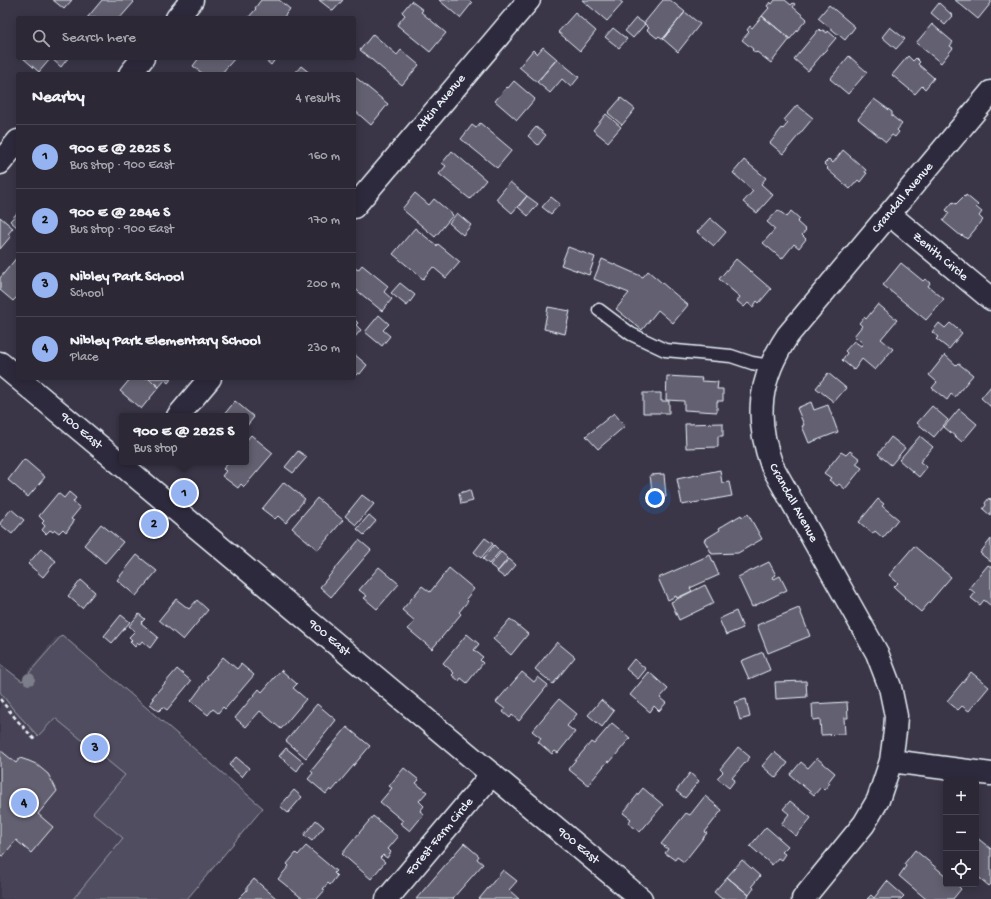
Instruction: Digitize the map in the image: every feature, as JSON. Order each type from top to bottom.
[{"type":"street","points":[[179,16],[192,0]]},
{"type":"street","name":"Atkin Avenue","points":[[356,205],[528,0]]},
{"type":"street","points":[[132,72],[141,60]]},
{"type":"street","name":"Crandall Avenue","points":[[803,899],[864,824],[878,800],[888,775],[891,761],[894,746],[896,716],[894,701],[886,673],[871,641],[778,479],[767,452],[762,427],[761,404],[764,385],[770,366],[788,335],[991,92]]},
{"type":"street","points":[[0,163],[16,143]]},
{"type":"street","name":"Zenith Circle","points":[[889,214],[991,299]]},
{"type":"street","name":"900 East","points":[[0,363],[16,375]]},
{"type":"street","name":"900 East","points":[[22,380],[119,455]]},
{"type":"street","points":[[181,413],[208,380]]},
{"type":"street","name":"900 East","points":[[135,467],[492,774],[641,899]]},
{"type":"street","points":[[891,761],[991,774]]},
{"type":"street","name":"Forest Farm Circle","points":[[387,899],[492,774]]},
{"type":"lane","points":[[599,310],[631,334],[665,350],[731,356],[752,363],[770,366]]},
{"type":"path","points":[[0,699],[35,740]]},
{"type":"shaded area","points":[[62,635],[263,808],[187,899],[73,899],[123,838],[93,813],[125,775],[55,718],[38,736],[13,709],[0,692],[0,664],[22,681]]},
{"type":"shaded area","points":[[56,637],[259,805],[181,899],[0,899],[0,680],[13,690]]},
{"type":"building","points":[[53,0],[72,0],[64,9]]},
{"type":"building","points":[[102,0],[132,0],[134,2],[122,16],[89,16]]},
{"type":"building","points":[[261,0],[279,0],[290,9],[285,16],[250,16],[256,9],[255,8]]},
{"type":"building","points":[[319,0],[343,0],[333,11]]},
{"type":"building","points":[[439,0],[469,0],[472,3],[460,18]]},
{"type":"building","points":[[582,0],[619,0],[623,3],[607,21]]},
{"type":"building","points":[[663,0],[670,0],[685,12],[663,39],[659,36],[657,38],[647,30],[649,28],[644,23]]},
{"type":"building","points":[[775,0],[785,0],[791,5],[793,3],[795,4],[793,7],[807,19],[790,39],[762,16],[769,8],[767,6],[770,2],[772,4]]},
{"type":"building","points":[[955,0],[991,0],[991,3],[978,19]]},
{"type":"building","points":[[411,1],[423,10],[421,12],[446,33],[430,52],[397,25],[405,15],[402,12]]},
{"type":"building","points":[[939,3],[953,16],[945,25],[931,13]]},
{"type":"building","points":[[829,5],[855,27],[845,40],[818,18]]},
{"type":"building","points":[[685,12],[700,24],[678,52],[663,39]]},
{"type":"building","points":[[575,13],[596,31],[580,51],[558,32]]},
{"type":"building","points":[[762,16],[790,39],[771,63],[752,50],[753,49],[742,40],[749,32],[747,30],[750,26],[752,28]]},
{"type":"building","points":[[636,18],[645,24],[633,38],[625,31]]},
{"type":"building","points":[[932,24],[953,42],[950,46],[953,48],[941,63],[916,43]]},
{"type":"building","points":[[890,27],[905,39],[896,49],[882,37]]},
{"type":"building","points":[[613,28],[627,39],[619,48],[605,37]]},
{"type":"building","points":[[819,29],[827,33],[828,31],[836,38],[808,71],[794,59]]},
{"type":"building","points":[[373,34],[397,55],[401,50],[419,65],[402,85],[360,50]]},
{"type":"building","points":[[543,47],[557,59],[537,82],[519,67],[533,50],[537,54]]},
{"type":"building","points":[[849,56],[867,72],[848,94],[830,79]]},
{"type":"building","points":[[908,56],[913,61],[916,58],[920,62],[918,64],[934,78],[925,89],[922,86],[915,94],[892,75]]},
{"type":"building","points":[[557,59],[579,77],[571,87],[562,79],[550,93],[537,82]]},
{"type":"building","points":[[25,60],[49,60],[39,72]]},
{"type":"building","points":[[53,60],[66,60],[61,67]]},
{"type":"building","points":[[198,60],[233,60],[223,72],[200,72],[193,66]]},
{"type":"building","points":[[265,60],[275,60],[271,65]]},
{"type":"building","points":[[301,66],[308,72],[296,72]]},
{"type":"building","points":[[356,78],[388,104],[371,125],[356,112]]},
{"type":"building","points":[[514,81],[535,99],[517,120],[495,101]]},
{"type":"building","points":[[621,98],[635,109],[622,125],[608,113]]},
{"type":"building","points":[[874,99],[892,112],[892,116],[902,124],[897,130],[899,132],[895,137],[892,135],[886,142],[858,119]]},
{"type":"building","points":[[797,105],[813,118],[783,154],[770,143],[788,123],[784,120]]},
{"type":"building","points":[[606,114],[621,127],[608,142],[593,130]]},
{"type":"building","points":[[480,123],[512,150],[497,168],[461,139],[472,125],[476,128]]},
{"type":"building","points":[[536,127],[546,135],[538,145],[528,136]]},
{"type":"building","points":[[843,150],[866,170],[865,172],[867,173],[860,182],[858,180],[850,189],[827,169],[828,168],[824,164],[829,159],[833,163]]},
{"type":"building","points":[[452,151],[486,180],[470,199],[439,174],[446,166],[442,163]]},
{"type":"building","points":[[744,160],[766,178],[761,184],[773,195],[757,213],[743,202],[753,191],[733,173]]},
{"type":"building","points":[[510,182],[527,196],[512,213],[496,199]]},
{"type":"building","points":[[415,193],[429,205],[434,199],[453,215],[435,237],[402,209]]},
{"type":"building","points":[[966,195],[978,205],[976,207],[982,212],[979,216],[983,220],[967,239],[943,221],[949,213],[946,210],[953,202],[956,204]]},
{"type":"building","points":[[527,196],[538,204],[528,216],[518,207]]},
{"type":"building","points":[[551,197],[560,204],[551,214],[542,207]]},
{"type":"building","points":[[778,210],[787,217],[791,211],[800,219],[797,222],[806,230],[802,235],[806,239],[799,248],[794,244],[782,259],[763,243],[775,229],[767,222]]},
{"type":"building","points":[[457,213],[471,225],[463,235],[449,223]]},
{"type":"building","points":[[16,214],[16,226],[10,221]]},
{"type":"building","points":[[0,217],[13,228],[8,234],[11,236],[0,249]]},
{"type":"building","points":[[710,218],[726,232],[714,246],[697,232]]},
{"type":"building","points":[[415,228],[460,262],[446,278],[433,267],[423,279],[393,254]]},
{"type":"building","points":[[568,247],[595,257],[589,275],[561,265]]},
{"type":"building","points":[[16,258],[16,298],[13,301],[0,290],[0,278]]},
{"type":"building","points":[[602,259],[643,277],[648,271],[688,305],[673,323],[658,310],[642,330],[616,309],[629,293],[594,279]]},
{"type":"building","points":[[736,259],[771,289],[759,303],[757,301],[753,307],[748,303],[744,307],[737,301],[740,297],[719,279]]},
{"type":"building","points":[[901,263],[923,281],[925,279],[930,283],[928,286],[944,299],[926,320],[883,285]]},
{"type":"building","points":[[362,265],[388,286],[384,292],[392,299],[382,311],[356,290],[356,268],[358,270]]},
{"type":"building","points":[[400,283],[415,295],[407,306],[391,293]]},
{"type":"building","points":[[878,304],[897,320],[881,339],[893,349],[875,370],[862,359],[854,370],[842,360],[847,353],[845,351],[854,341],[861,346],[863,343],[854,336],[862,326],[859,323],[864,317],[866,319]]},
{"type":"building","points":[[548,307],[570,311],[565,334],[544,329]]},
{"type":"building","points":[[379,315],[389,324],[383,330],[390,336],[382,346],[365,332]]},
{"type":"building","points":[[939,323],[945,328],[950,323],[962,333],[949,349],[936,339],[938,337],[932,332]]},
{"type":"building","points":[[356,325],[361,330],[356,336]]},
{"type":"building","points":[[945,355],[956,365],[958,363],[973,375],[955,397],[951,394],[947,400],[932,388],[937,382],[929,375]]},
{"type":"building","points":[[356,356],[367,365],[360,374],[358,373],[356,375]]},
{"type":"building","points":[[828,373],[846,388],[834,402],[816,388]]},
{"type":"building","points":[[667,376],[702,378],[701,381],[718,382],[717,389],[723,389],[723,401],[717,401],[717,412],[684,410],[684,401],[666,400]]},
{"type":"building","points":[[129,380],[150,380],[159,387],[141,409],[120,391]]},
{"type":"building","points":[[150,380],[165,380],[159,387]]},
{"type":"building","points":[[991,386],[991,407],[981,398]]},
{"type":"building","points":[[643,393],[661,393],[661,401],[669,401],[669,413],[643,413]]},
{"type":"building","points":[[235,401],[254,417],[249,423],[249,413],[225,413]]},
{"type":"building","points":[[811,402],[814,410],[828,405],[838,432],[809,443],[797,408]]},
{"type":"building","points":[[932,406],[948,420],[934,437],[917,423]]},
{"type":"building","points":[[959,409],[977,424],[962,442],[944,427]]},
{"type":"building","points":[[614,413],[625,426],[598,449],[586,436]]},
{"type":"building","points":[[723,423],[723,436],[718,436],[718,447],[686,448],[685,424]]},
{"type":"building","points":[[251,435],[273,453],[244,487],[241,484],[238,488],[222,476],[226,471],[223,469],[226,465],[249,465],[249,437]]},
{"type":"building","points":[[920,436],[933,447],[920,462],[927,467],[919,477],[899,460]]},
{"type":"building","points":[[891,437],[905,448],[891,465],[878,454]]},
{"type":"building","points":[[298,451],[307,457],[293,473],[285,467]]},
{"type":"building","points":[[850,451],[860,459],[856,464],[862,468],[845,489],[839,484],[837,486],[829,480],[831,478],[824,473],[841,452],[846,455]]},
{"type":"building","points":[[24,459],[45,477],[28,497],[8,480]]},
{"type":"building","points":[[720,470],[722,483],[729,482],[732,496],[682,505],[677,479]]},
{"type":"building","points":[[664,474],[666,497],[653,498],[650,475]]},
{"type":"building","points":[[284,482],[305,499],[286,523],[278,516],[275,519],[262,509]]},
{"type":"building","points":[[470,490],[473,501],[461,504],[459,493]]},
{"type":"building","points":[[69,492],[76,498],[73,502],[80,508],[71,519],[74,521],[66,532],[63,529],[59,533],[55,530],[53,532],[50,530],[46,534],[42,530],[45,526],[42,523],[44,521],[39,516],[58,493],[64,498]]},
{"type":"building","points":[[362,495],[374,504],[356,525],[345,516]]},
{"type":"building","points":[[317,498],[343,520],[318,550],[292,528]]},
{"type":"building","points":[[989,498],[990,500],[991,498],[991,516],[983,509]]},
{"type":"building","points":[[878,499],[884,504],[882,506],[898,519],[883,538],[875,531],[873,534],[859,522]]},
{"type":"building","points":[[11,509],[24,520],[12,534],[0,524]]},
{"type":"building","points":[[748,514],[762,539],[738,553],[712,554],[704,540],[720,530],[719,528],[741,515],[742,517]]},
{"type":"building","points":[[369,515],[376,521],[364,535],[357,529]]},
{"type":"building","points":[[101,524],[123,542],[105,563],[84,545]]},
{"type":"building","points":[[485,538],[493,544],[481,558],[474,552]]},
{"type":"building","points":[[991,539],[991,562],[980,553]]},
{"type":"building","points":[[359,540],[371,550],[331,597],[320,587]]},
{"type":"building","points":[[494,545],[500,551],[489,564],[483,559]]},
{"type":"building","points":[[914,546],[951,577],[921,612],[904,598],[905,597],[894,587],[898,583],[889,575]]},
{"type":"building","points":[[41,549],[56,561],[43,577],[28,564]]},
{"type":"building","points":[[501,552],[508,558],[498,571],[490,565]]},
{"type":"building","points":[[137,555],[157,571],[136,596],[117,580]]},
{"type":"building","points":[[710,555],[719,575],[690,588],[692,591],[677,598],[676,596],[668,600],[658,578]]},
{"type":"building","points":[[509,559],[516,565],[505,578],[497,572]]},
{"type":"building","points":[[769,562],[776,575],[773,577],[774,579],[780,576],[787,590],[752,607],[738,577]]},
{"type":"building","points":[[988,565],[991,567],[991,606],[984,600],[980,605],[971,598],[975,593],[969,588]]},
{"type":"building","points":[[379,567],[399,584],[377,609],[364,598],[367,596],[359,590]]},
{"type":"building","points":[[449,568],[474,589],[466,599],[468,601],[459,612],[461,614],[432,649],[408,629],[415,621],[402,610],[422,586],[430,592]]},
{"type":"building","points":[[81,580],[95,592],[82,608],[68,596]]},
{"type":"building","points":[[705,585],[714,603],[679,620],[671,602]]},
{"type":"building","points":[[176,599],[189,609],[197,600],[208,610],[183,640],[159,620]]},
{"type":"building","points":[[799,608],[810,636],[768,653],[757,625]]},
{"type":"building","points":[[736,611],[743,628],[726,635],[719,619]]},
{"type":"building","points":[[139,614],[145,619],[141,623],[158,637],[150,648],[142,641],[139,645],[137,643],[135,647],[130,642],[132,640],[129,637],[135,631],[129,626]]},
{"type":"building","points":[[121,615],[130,622],[112,643],[104,636]]},
{"type":"building","points":[[510,619],[528,634],[511,655],[493,639]]},
{"type":"building","points":[[467,634],[479,644],[474,650],[483,657],[480,660],[483,663],[467,683],[461,678],[459,681],[452,675],[454,673],[443,663]]},
{"type":"building","points":[[557,642],[575,657],[553,684],[535,669]]},
{"type":"building","points":[[763,652],[770,670],[749,679],[741,661]]},
{"type":"building","points":[[223,657],[237,669],[241,664],[254,675],[225,709],[223,707],[218,713],[213,709],[208,715],[191,701],[208,678],[206,677]]},
{"type":"building","points":[[634,659],[646,669],[638,679],[626,669]]},
{"type":"building","points":[[177,669],[191,681],[167,710],[163,707],[159,711],[150,704],[154,699],[152,698]]},
{"type":"building","points":[[281,670],[297,684],[293,688],[306,699],[281,729],[260,711],[246,727],[235,718],[259,689],[262,692]]},
{"type":"building","points":[[522,672],[534,682],[538,677],[548,685],[519,721],[512,715],[510,718],[503,712],[505,709],[496,702]]},
{"type":"building","points":[[649,672],[668,689],[660,698],[666,703],[659,711],[654,706],[650,712],[630,695]]},
{"type":"building","points":[[971,672],[989,687],[969,711],[962,706],[958,710],[947,701]]},
{"type":"building","points":[[806,681],[807,697],[776,699],[775,682]]},
{"type":"building","points":[[559,699],[577,714],[567,726],[575,732],[558,753],[555,751],[552,754],[538,742],[541,738],[532,731]]},
{"type":"building","points":[[746,699],[750,717],[740,720],[735,702]]},
{"type":"building","points":[[601,700],[614,711],[602,727],[588,715]]},
{"type":"building","points":[[847,702],[848,718],[844,718],[845,734],[821,735],[820,719],[813,720],[812,704]]},
{"type":"building","points":[[317,704],[336,720],[306,758],[286,741]]},
{"type":"building","points":[[612,723],[630,738],[588,785],[568,769],[591,742],[594,744]]},
{"type":"building","points":[[347,727],[370,746],[332,791],[330,789],[326,794],[308,779],[313,773],[311,771]]},
{"type":"building","points":[[738,747],[750,757],[732,778],[735,780],[729,788],[717,778],[723,772],[720,769]]},
{"type":"building","points":[[286,748],[303,762],[297,771],[279,756]]},
{"type":"building","points":[[0,750],[16,763],[20,758],[36,764],[48,774],[57,791],[38,814],[53,827],[31,853],[16,840],[3,856],[0,855]]},
{"type":"building","points":[[774,752],[788,763],[776,778],[762,766]]},
{"type":"building","points":[[236,757],[249,768],[242,777],[229,765]]},
{"type":"building","points":[[817,758],[835,773],[828,782],[830,783],[824,790],[821,787],[814,795],[790,775],[801,762],[808,768]]},
{"type":"building","points":[[404,768],[419,780],[416,783],[427,792],[419,801],[424,806],[420,811],[424,814],[410,831],[400,823],[403,821],[380,802],[392,788],[389,786]]},
{"type":"building","points":[[690,773],[699,781],[685,798],[676,791]]},
{"type":"building","points":[[643,788],[663,805],[640,832],[628,823],[631,819],[623,813]]},
{"type":"building","points":[[294,790],[302,797],[288,813],[280,806]]},
{"type":"building","points":[[705,796],[722,810],[705,832],[707,833],[684,862],[677,857],[675,860],[665,853],[668,849],[661,844],[686,813],[690,815]]},
{"type":"building","points":[[790,801],[811,818],[796,836],[781,824],[789,814],[783,809]]},
{"type":"building","points":[[373,816],[398,837],[388,849],[391,852],[387,858],[383,855],[380,858],[385,862],[371,879],[342,854]]},
{"type":"building","points":[[316,820],[324,827],[312,841],[304,835]]},
{"type":"building","points":[[766,827],[788,846],[782,852],[785,854],[781,860],[778,858],[772,865],[750,846]]},
{"type":"building","points":[[979,839],[991,849],[991,884],[989,886],[979,878]]},
{"type":"building","points":[[464,843],[479,856],[477,859],[483,864],[453,898],[454,899],[416,899]]},
{"type":"building","points":[[306,846],[336,871],[334,873],[337,876],[330,885],[328,883],[323,889],[325,890],[317,899],[303,899],[278,879],[289,866],[287,864],[296,853],[298,855]]},
{"type":"building","points":[[915,850],[943,873],[943,887],[959,887],[961,889],[953,899],[926,899],[899,876],[906,866],[904,864]]},
{"type":"building","points":[[742,860],[760,876],[752,886],[754,888],[749,895],[727,877]]},
{"type":"building","points":[[503,870],[517,881],[509,890],[519,899],[479,899]]},
{"type":"building","points":[[727,877],[749,895],[746,899],[722,899],[714,892]]},
{"type":"building","points":[[254,879],[278,899],[238,899],[247,890],[247,887]]},
{"type":"building","points":[[887,881],[904,896],[901,899],[867,899],[871,895],[874,898]]},
{"type":"place","name":"900 E @ 2825 S","points":[[184,493]]},
{"type":"place","name":"900 E @ 2846 S","points":[[154,524]]},
{"type":"place","name":"Nibley Park School","points":[[95,748]]},
{"type":"place","name":"Nibley Park Elementary School","points":[[24,803]]}]
